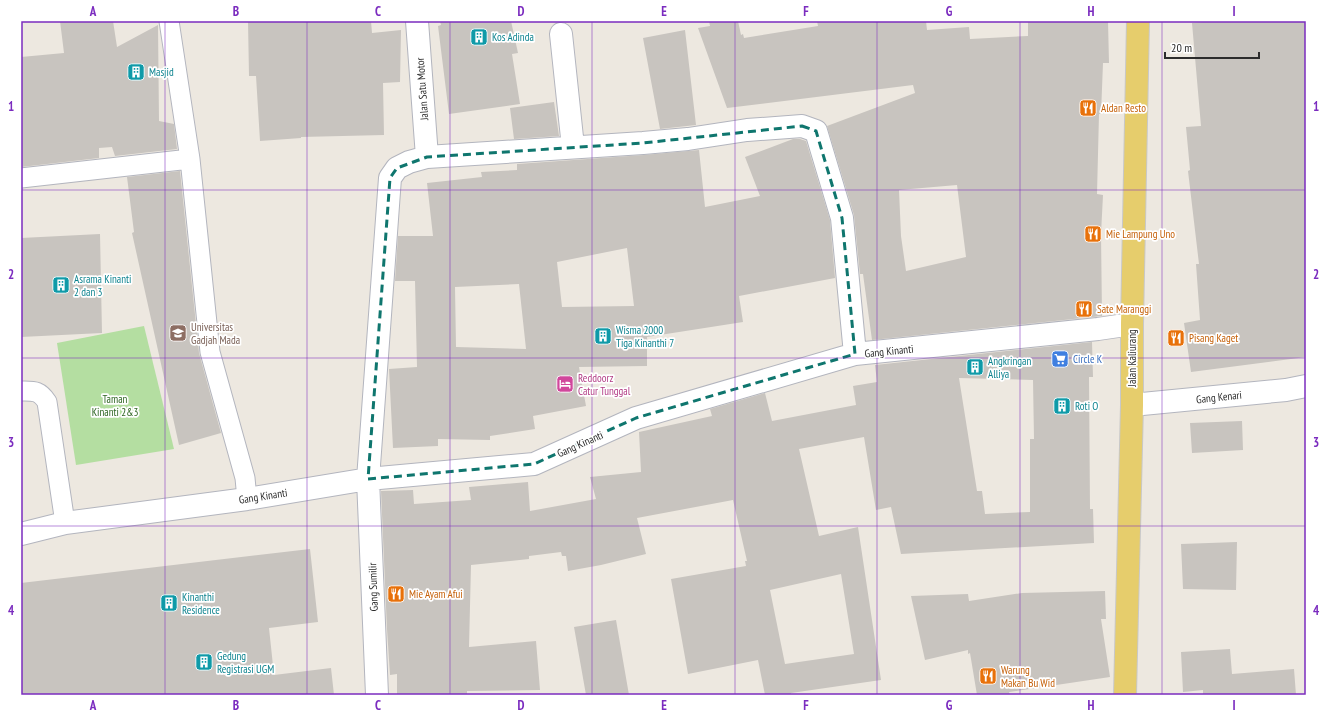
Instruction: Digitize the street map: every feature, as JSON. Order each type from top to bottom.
[{"type":"main road","name":"Jalan Kaliurang","points":[[1125,695],[1132,406],[1132,324],[1138,21]]},
{"type":"street","name":"Jalan Satu Motor","points":[[417,21],[427,157]]},
{"type":"street","points":[[561,34],[573,147]]},
{"type":"street","name":"Gang Sumilir","points":[[377,695],[368,479],[390,178],[397,168],[409,162],[427,157],[688,139],[747,130],[802,126],[816,132],[842,218],[855,354]]},
{"type":"street","name":"Gang Kinanti","points":[[21,534],[65,523],[247,499],[368,479],[534,464],[636,418],[855,354],[1098,329],[1132,324]]},
{"type":"street","name":"Gang Kenari","points":[[1132,406],[1286,390],[1306,386]]},
{"type":"lane","points":[[169,21],[190,159],[210,352],[245,478],[247,499]]},
{"type":"lane","points":[[21,178],[190,159]]},
{"type":"lane","points":[[21,391],[38,392],[47,402],[65,523]]},
{"type":"highlighted area","points":[[802,126],[816,131],[842,218],[855,354],[636,418],[534,464],[368,479],[390,178],[397,168],[427,157],[643,143]]},
{"type":"green space","name":"Taman Kinanti 2&3","points":[[144,326],[174,449],[76,465],[57,343]]},
{"type":"building","points":[[60,21],[113,21],[117,47],[158,25],[159,121],[174,124],[177,149],[115,156],[112,147],[99,148],[99,158],[21,167],[21,57],[64,53]]},
{"type":"building","points":[[248,21],[371,21],[372,33],[401,30],[400,82],[383,83],[384,135],[301,137],[260,141],[256,76],[249,76]]},
{"type":"building","points":[[440,21],[511,21],[518,53],[512,54],[520,104],[449,114],[438,26],[441,25]]},
{"type":"building","points":[[709,21],[738,21],[741,35],[743,34],[744,38],[818,26],[817,21],[926,21],[927,30],[969,27],[970,39],[1028,36],[1028,22],[1108,21],[1109,63],[1103,63],[1101,114],[1099,114],[1097,194],[1103,195],[1101,234],[1102,316],[872,340],[863,274],[860,274],[854,215],[827,126],[915,93],[913,85],[727,108],[698,28],[710,26]],"holes":[[[957,185],[966,257],[906,271],[901,236],[899,190]]]},
{"type":"building","points":[[1214,21],[1306,21],[1306,357],[1191,372],[1184,323],[1200,320],[1196,264],[1199,264],[1188,171],[1190,170],[1186,127],[1201,126],[1192,23]]},
{"type":"building","points":[[685,30],[696,125],[660,129],[643,38]]},
{"type":"building","points":[[554,102],[559,136],[514,139],[510,108]]},
{"type":"building","points":[[793,139],[806,141],[830,220],[835,278],[739,296],[743,322],[647,337],[647,366],[579,367],[586,406],[533,416],[535,429],[490,436],[490,440],[438,439],[438,446],[393,448],[389,369],[417,367],[415,281],[395,281],[398,236],[433,236],[427,183],[482,177],[481,172],[517,170],[517,164],[699,150],[705,207],[760,196],[745,157]],"holes":[[[627,248],[634,306],[562,307],[557,262]],[[519,284],[526,349],[456,347],[455,287]]]},
{"type":"building","points":[[180,171],[199,353],[221,433],[179,445],[132,233],[134,232],[127,177]]},
{"type":"building","name":"Asrama Kinanti 2 dan 3","points":[[100,234],[102,333],[21,337],[21,238]]},
{"type":"building","points":[[1092,342],[1093,377],[1089,377],[1090,509],[1093,509],[1094,543],[901,554],[891,507],[876,510],[864,437],[799,449],[819,536],[858,527],[881,680],[791,693],[791,695],[765,695],[758,660],[688,674],[671,579],[746,566],[745,561],[747,561],[733,500],[637,518],[646,554],[568,571],[566,556],[562,556],[561,552],[529,556],[529,559],[471,565],[469,647],[536,641],[540,690],[467,691],[467,695],[397,695],[397,674],[390,675],[381,491],[413,490],[414,504],[471,500],[469,487],[528,482],[530,511],[596,499],[590,477],[641,472],[639,432],[712,416],[710,409],[765,393],[772,421],[856,405],[853,386],[877,382],[875,365]],"holes":[[[959,378],[1033,380],[1034,439],[1030,439],[1030,512],[985,514],[982,491],[977,491]],[[841,574],[854,654],[785,664],[770,590]]]},
{"type":"building","points":[[1242,421],[1243,450],[1192,453],[1190,423]]},
{"type":"building","points":[[1237,542],[1236,590],[1183,589],[1181,544]]},
{"type":"building","points":[[310,549],[318,622],[269,628],[274,675],[331,668],[334,695],[21,695],[21,583]]},
{"type":"building","points":[[1105,591],[1106,619],[1101,619],[1110,677],[1009,692],[1010,695],[977,695],[970,653],[968,654],[968,650],[925,660],[911,596],[968,594],[969,601],[1022,593]]},
{"type":"building","points":[[616,620],[629,695],[586,695],[574,627]]},
{"type":"building","points":[[1230,649],[1232,674],[1294,669],[1296,695],[1203,695],[1203,690],[1183,692],[1181,652]]},
{"type":"place","name":"Kos Adinda","points":[[479,37]]},
{"type":"place","name":"Masjid","points":[[136,72]]},
{"type":"place","name":"Aldan Resto","points":[[1088,108]]},
{"type":"place","name":"Mie Lampung Uno","points":[[1093,234]]},
{"type":"place","name":"Asrama Kinanti 2 dan 3","points":[[61,285]]},
{"type":"place","name":"Sate Maranggi","points":[[1084,309]]},
{"type":"place","name":"Universitas Gadjah Mada","points":[[178,333]]},
{"type":"place","name":"Wisma 2000 Tiga Kinanthi 7","points":[[603,336]]},
{"type":"place","name":"Pisang Kaget","points":[[1176,338]]},
{"type":"place","name":"Circle K","points":[[1060,359]]},
{"type":"place","name":"Angkringan Alliya","points":[[975,367]]},
{"type":"place","name":"Reddoorz Catur Tunggal","points":[[565,384]]},
{"type":"place","name":"Roti O","points":[[1062,406]]},
{"type":"place","name":"Mie Ayam Afui","points":[[396,594]]},
{"type":"place","name":"Kinanthi Residence","points":[[169,603]]},
{"type":"place","name":"Gedung Registrasi UGM","points":[[204,662]]},
{"type":"place","name":"Warung Makan Bu Wid","points":[[988,676]]}]
